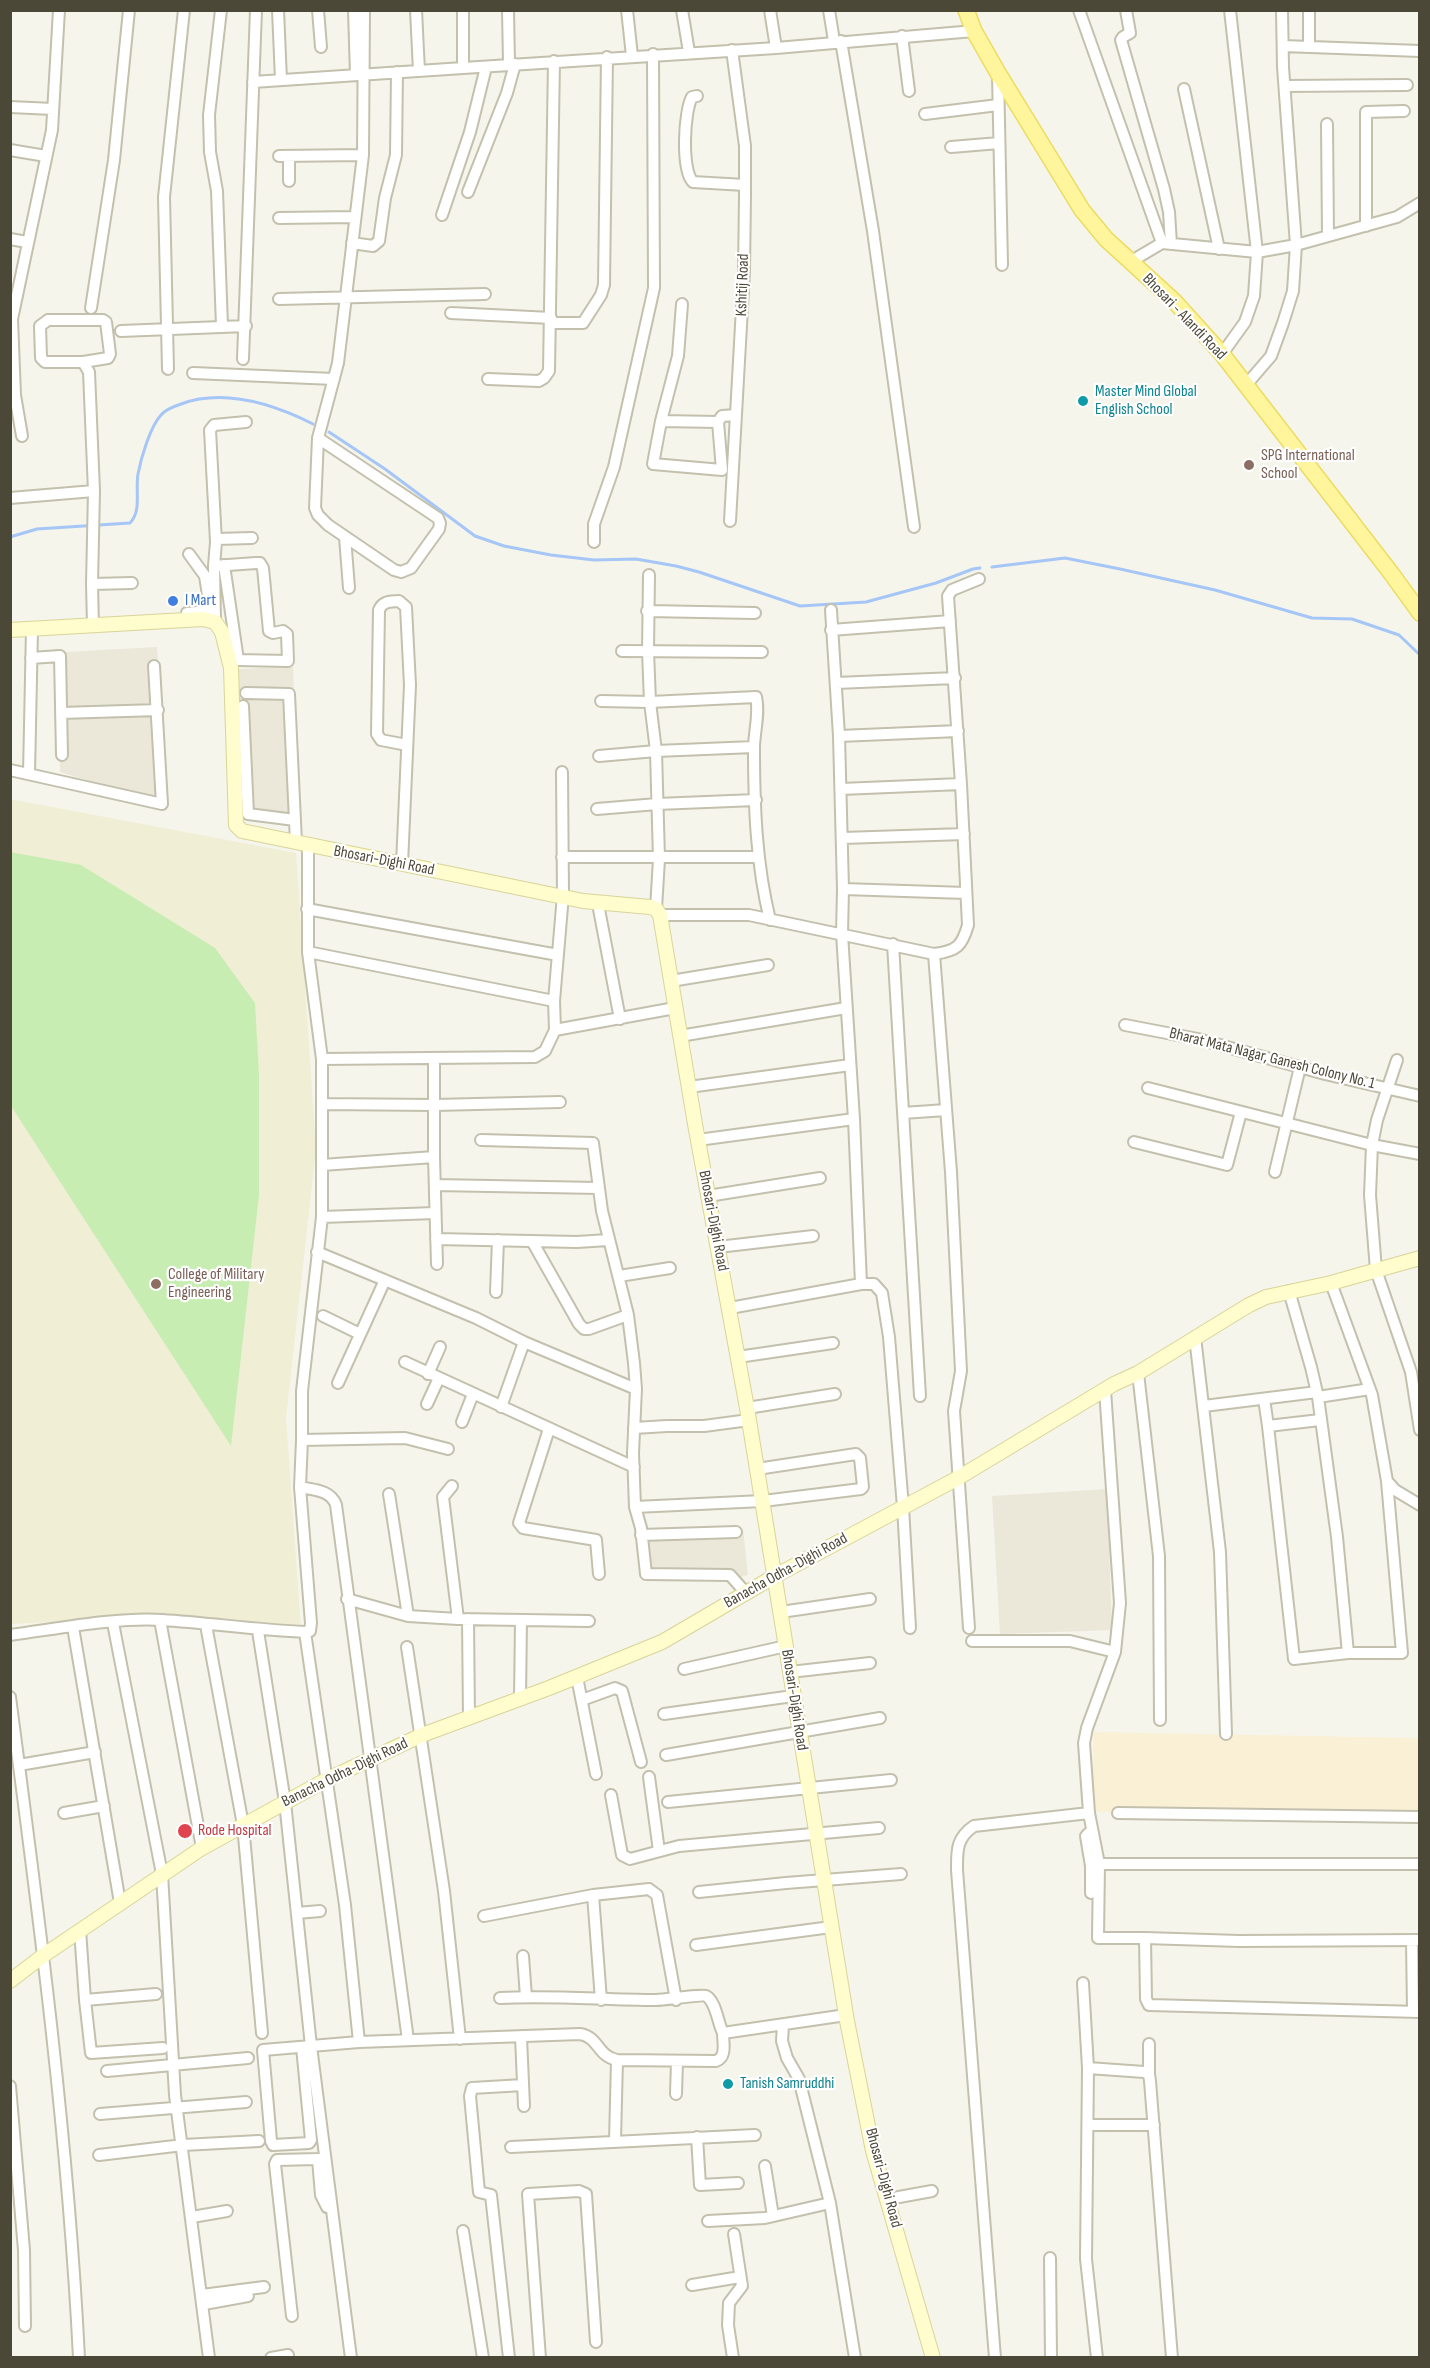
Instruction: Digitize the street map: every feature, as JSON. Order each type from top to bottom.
[{"type":"main road","name":"Bhosari - Alandi Road","points":[[966,10],[974,31],[998,73],[1082,210],[1106,239],[1175,302],[1222,354],[1384,563],[1419,614]]},
{"type":"street","points":[[22,436],[13,395],[12,319],[52,130],[58,10]]},
{"type":"street","points":[[91,308],[114,160],[129,10]]},
{"type":"street","points":[[168,369],[164,197],[184,10]]},
{"type":"street","points":[[221,10],[209,115],[210,152],[217,191],[222,326]]},
{"type":"street","points":[[243,359],[256,10]]},
{"type":"street","points":[[278,10],[281,80]]},
{"type":"street","points":[[318,10],[321,46]]},
{"type":"street","points":[[318,438],[438,518],[439,529],[411,568],[401,572],[394,570],[328,525],[318,515],[315,507],[318,438],[338,363],[363,155],[354,10]]},
{"type":"street","points":[[359,75],[364,10]]},
{"type":"street","points":[[416,10],[420,71]]},
{"type":"street","points":[[463,10],[463,68]]},
{"type":"street","points":[[468,192],[507,93],[512,64],[508,10]]},
{"type":"street","points":[[627,10],[632,56]]},
{"type":"street","points":[[682,10],[689,52]]},
{"type":"street","points":[[770,10],[776,48]]},
{"type":"street","points":[[829,10],[838,41],[873,231],[914,527]]},
{"type":"street","points":[[1079,10],[1166,243]]},
{"type":"street","points":[[1126,10],[1130,33],[1122,40],[1169,212],[1166,243]]},
{"type":"street","points":[[1222,354],[1245,322],[1254,296],[1257,252],[1230,10]]},
{"type":"street","points":[[1246,385],[1271,356],[1293,291],[1296,245],[1282,10]]},
{"type":"street","points":[[1309,10],[1309,46]]},
{"type":"street","points":[[253,82],[653,54],[776,48],[974,31]]},
{"type":"street","points":[[902,36],[909,91]]},
{"type":"street","points":[[1283,46],[1419,51]]},
{"type":"street","name":"Kshitij Road","points":[[729,521],[744,272],[745,184],[745,146],[732,50]]},
{"type":"street","points":[[594,542],[594,524],[614,467],[654,288],[653,54]]},
{"type":"street","points":[[451,314],[583,323],[601,294],[604,285],[607,57]]},
{"type":"street","points":[[489,379],[539,381],[549,371],[554,61]]},
{"type":"street","points":[[442,215],[470,132],[486,67]]},
{"type":"street","points":[[352,243],[374,246],[379,241],[385,198],[396,155],[397,72]]},
{"type":"street","points":[[998,73],[1002,265]]},
{"type":"street","points":[[1285,86],[1407,85]]},
{"type":"street","points":[[1184,89],[1219,249]]},
{"type":"street","points":[[697,96],[692,97],[688,103],[687,114],[687,171],[690,179],[693,182],[745,184]]},
{"type":"street","points":[[925,114],[998,105]]},
{"type":"street","points":[[10,107],[53,110]]},
{"type":"street","points":[[1366,226],[1366,112],[1404,111]]},
{"type":"street","points":[[1327,124],[1328,236]]},
{"type":"street","points":[[951,147],[999,143]]},
{"type":"street","points":[[10,150],[46,156]]},
{"type":"street","points":[[289,181],[284,156],[363,155]]},
{"type":"street","points":[[1130,262],[1166,243],[1257,252],[1296,245],[1397,217],[1419,203]]},
{"type":"street","points":[[279,218],[355,217]]},
{"type":"street","points":[[10,239],[27,242]]},
{"type":"street","points":[[279,299],[485,294]]},
{"type":"street","points":[[682,304],[678,356],[661,421],[653,464],[722,470],[718,422],[722,416],[736,416]]},
{"type":"street","points":[[48,320],[103,320],[106,322],[110,354],[108,358],[83,362],[45,362],[41,358],[40,326],[43,322],[48,320]]},
{"type":"street","points":[[121,331],[246,326]]},
{"type":"street","points":[[83,362],[89,372],[94,491],[93,625]]},
{"type":"street","points":[[193,373],[334,379]]},
{"type":"street","points":[[661,421],[718,422]]},
{"type":"street","points":[[219,565],[260,564],[269,631],[273,633],[283,631],[286,634],[288,661],[238,660],[219,565],[210,430],[213,425],[246,422]]},
{"type":"street","points":[[10,498],[94,491]]},
{"type":"street","points":[[345,537],[349,588]]},
{"type":"street","points":[[216,539],[252,538]]},
{"type":"street","points":[[186,620],[187,613],[207,611],[210,608],[205,576],[189,554]]},
{"type":"street","points":[[10,630],[203,619],[215,622],[219,565]]},
{"type":"street","points":[[649,575],[648,651],[650,702],[656,751],[658,912],[749,915],[934,954],[950,952],[958,947],[965,937],[968,925],[949,592],[979,579]]},
{"type":"street","points":[[92,584],[132,583]]},
{"type":"street","points":[[402,864],[410,685],[406,607],[399,601],[386,602],[379,610],[377,734],[381,740],[407,745]]},
{"type":"street","points":[[647,610],[755,613]]},
{"type":"street","points":[[831,610],[843,838],[842,934],[854,1119],[861,1284]]},
{"type":"street","points":[[831,630],[950,621]]},
{"type":"street","name":"Bhosari-Dighi Road","points":[[215,622],[222,632],[231,668],[236,825],[242,831],[598,904],[658,912],[776,1576],[799,1734],[846,2015],[873,2151],[933,2358]]},
{"type":"street","points":[[29,774],[32,629]]},
{"type":"street","points":[[622,651],[762,652]]},
{"type":"street","points":[[31,658],[60,656],[62,755]]},
{"type":"street","points":[[10,770],[162,804],[154,666]]},
{"type":"street","points":[[836,683],[955,678]]},
{"type":"street","points":[[10,1635],[160,1620],[258,1630],[305,1632],[310,1630],[300,1487],[302,1391],[322,1217],[322,1059],[308,951],[302,844],[295,820],[289,694],[246,693]]},
{"type":"street","points":[[601,701],[650,702],[756,697],[754,747],[759,856],[763,891],[770,920]]},
{"type":"street","points":[[243,706],[248,814],[295,820]]},
{"type":"street","points":[[61,713],[158,710]]},
{"type":"street","points":[[839,736],[958,731]]},
{"type":"street","points":[[600,756],[754,747]]},
{"type":"street","points":[[322,1059],[535,1057],[545,1051],[555,1030],[554,1001],[563,895],[562,772]]},
{"type":"street","points":[[841,789],[961,784]]},
{"type":"street","points":[[597,809],[756,800]]},
{"type":"street","points":[[843,838],[964,834]]},
{"type":"street","points":[[562,857],[659,859],[759,856]]},
{"type":"street","points":[[843,890],[966,893]]},
{"type":"street","points":[[598,904],[620,1019]]},
{"type":"street","points":[[307,909],[558,955]]},
{"type":"street","points":[[893,944],[920,1396]]},
{"type":"street","points":[[308,951],[554,1001]]},
{"type":"street","points":[[934,954],[946,1110],[961,1371],[954,1411],[969,1628]]},
{"type":"street","points":[[671,981],[768,965]]},
{"type":"street","points":[[555,1030],[675,1008]]},
{"type":"street","points":[[680,1036],[846,1008]]},
{"type":"street","name":"Bharat Mata Nagar, Ganesh Colony No. 1","points":[[1125,1025],[1198,1039],[1419,1096]]},
{"type":"street","points":[[435,1058],[434,1157],[437,1264]]},
{"type":"street","points":[[1397,1060],[1377,1120],[1372,1145],[1370,1195],[1377,1270],[1411,1372],[1419,1430]]},
{"type":"street","points":[[689,1088],[850,1065]]},
{"type":"street","points":[[1275,1172],[1300,1067]]},
{"type":"street","points":[[1148,1088],[1372,1145],[1419,1154]]},
{"type":"street","points":[[323,1104],[435,1105],[560,1102]]},
{"type":"street","points":[[903,1113],[946,1110]]},
{"type":"street","points":[[1134,1142],[1227,1165],[1241,1112]]},
{"type":"street","points":[[698,1140],[854,1119]]},
{"type":"street","points":[[481,1140],[593,1143],[608,1240],[628,1316],[636,1389],[635,1507],[646,1574],[730,1575],[746,1593]]},
{"type":"street","points":[[322,1165],[434,1157]]},
{"type":"street","points":[[708,1196],[820,1178]]},
{"type":"street","points":[[435,1185],[599,1188]]},
{"type":"street","points":[[322,1217],[435,1213]]},
{"type":"street","points":[[718,1247],[813,1236]]},
{"type":"street","points":[[436,1239],[577,1242],[608,1240]]},
{"type":"street","points":[[496,1292],[498,1240]]},
{"type":"street","points":[[532,1241],[584,1329],[628,1316]]},
{"type":"street","points":[[317,1251],[636,1389]]},
{"type":"street","name":"Banacha Odha-Dighi Road","points":[[10,1981],[162,1874],[202,1848],[285,1802],[422,1735],[577,1677],[662,1642],[776,1576],[958,1478],[1250,1305],[1266,1297],[1331,1283],[1419,1258]]},
{"type":"street","points":[[619,1276],[670,1268]]},
{"type":"street","points":[[338,1383],[385,1280]]},
{"type":"street","points":[[1264,1399],[1294,1659],[1348,1653],[1402,1653],[1387,1481],[1370,1389],[1331,1283]]},
{"type":"street","points":[[730,1308],[861,1284],[874,1284],[882,1293],[889,1337],[910,1628]]},
{"type":"street","points":[[1289,1291],[1317,1395],[1337,1537],[1348,1653]]},
{"type":"street","points":[[323,1316],[360,1334]]},
{"type":"street","points":[[1195,1336],[1220,1552],[1226,1734]]},
{"type":"street","points":[[501,1407],[524,1342]]},
{"type":"street","points":[[738,1357],[833,1343]]},
{"type":"street","points":[[427,1404],[440,1347]]},
{"type":"street","points":[[405,1362],[634,1467]]},
{"type":"street","points":[[1138,1373],[1159,1556],[1160,1720]]},
{"type":"street","points":[[1204,1406],[1370,1389]]},
{"type":"street","points":[[1105,1390],[1120,1603],[1115,1652],[1087,1728],[1084,1743],[1089,1813],[1099,1864],[1098,1938],[1145,1938],[1239,1941],[1415,1940],[1416,2012],[1149,2005],[1146,1999],[1145,1938]]},
{"type":"street","points":[[462,1422],[474,1394]]},
{"type":"street","points":[[634,1428],[704,1426],[835,1394]]},
{"type":"street","points":[[1268,1426],[1320,1420]]},
{"type":"street","points":[[549,1429],[519,1523],[523,1528],[596,1540],[599,1574]]},
{"type":"street","points":[[302,1440],[405,1438],[448,1449]]},
{"type":"street","points":[[635,1507],[763,1501],[861,1489],[863,1484],[860,1458],[856,1454],[757,1469]]},
{"type":"street","points":[[1387,1481],[1395,1490],[1419,1505]]},
{"type":"street","points":[[452,1486],[443,1497],[463,1619],[469,1718]]},
{"type":"street","points":[[300,1487],[329,1493],[334,1498],[372,1759],[408,2040]]},
{"type":"street","points":[[389,1494],[408,1616]]},
{"type":"street","points":[[641,1535],[736,1532]]},
{"type":"street","points":[[347,1599],[408,1616],[589,1621]]},
{"type":"street","points":[[781,1612],[870,1599]]},
{"type":"street","points":[[160,1620],[202,1848]]},
{"type":"street","points":[[520,1699],[521,1620]]},
{"type":"street","points":[[113,1623],[162,1874],[177,2108],[209,2358]]},
{"type":"street","points":[[206,1625],[243,1825],[262,2033]]},
{"type":"street","points":[[72,1627],[120,1903]]},
{"type":"street","points":[[258,1630],[285,1802],[297,1913],[306,2047],[311,2140],[309,2143],[273,2145],[263,2050],[306,2047],[359,2042],[587,2035],[604,2055],[617,2060],[716,2061],[724,2054],[723,2033],[708,1997],[693,1996],[676,2000],[500,1998]]},
{"type":"street","points":[[305,1632],[345,1905],[359,2042]]},
{"type":"street","points":[[972,1641],[1070,1641],[1115,1652]]},
{"type":"street","points":[[684,1669],[786,1646]]},
{"type":"street","points":[[407,1647],[444,1891],[460,2038]]},
{"type":"street","points":[[790,1672],[870,1663]]},
{"type":"street","points":[[577,1677],[596,1774]]},
{"type":"street","points":[[582,1700],[615,1688],[622,1691],[641,1762]]},
{"type":"street","points":[[664,1714],[793,1696]]},
{"type":"street","points":[[10,1697],[44,1955],[61,2116],[79,2358]]},
{"type":"street","points":[[666,1755],[799,1734],[880,1718]]},
{"type":"street","points":[[19,1765],[95,1752]]},
{"type":"street","points":[[649,1777],[659,1851]]},
{"type":"street","points":[[668,1802],[891,1780]]},
{"type":"street","points":[[611,1795],[622,1855],[630,1859],[679,1846],[879,1828]]},
{"type":"street","points":[[64,1813],[104,1806]]},
{"type":"street","points":[[995,2358],[964,1978],[957,1845],[964,1833],[974,1826],[1089,1813]]},
{"type":"street","points":[[1118,1813],[1419,1817]]},
{"type":"street","points":[[1091,1893],[1091,1866],[1086,1836],[1092,1830]]},
{"type":"street","points":[[1099,1864],[1419,1864]]},
{"type":"street","points":[[699,1892],[901,1875]]},
{"type":"street","points":[[484,1916],[593,1895],[649,1888],[657,1895],[676,2000]]},
{"type":"street","points":[[593,1895],[601,2000]]},
{"type":"street","points":[[297,1913],[320,1911]]},
{"type":"street","points":[[696,1945],[831,1927]]},
{"type":"street","points":[[80,1930],[91,2053],[163,2048]]},
{"type":"street","points":[[523,1956],[526,1997]]},
{"type":"street","points":[[1083,1983],[1088,2068],[1086,2259],[1097,2358]]},
{"type":"street","points":[[85,2000],[156,1994]]},
{"type":"street","points":[[723,2033],[846,2015]]},
{"type":"street","points":[[783,2025],[782,2041],[787,2058],[799,2079],[830,2203],[855,2358]]},
{"type":"street","points":[[521,2037],[524,2106]]},
{"type":"street","points":[[1149,2044],[1149,2074],[1172,2358]]},
{"type":"street","points":[[306,2047],[351,2358]]},
{"type":"street","points":[[107,2071],[248,2058]]},
{"type":"street","points":[[615,2141],[617,2060]]},
{"type":"street","points":[[676,2094],[677,2061]]},
{"type":"street","points":[[1088,2068],[1149,2074]]},
{"type":"street","points":[[509,2358],[491,2195],[479,2192],[470,2096],[472,2088],[523,2085]]},
{"type":"street","points":[[10,2086],[23,2239],[25,2326]]},
{"type":"street","points":[[100,2114],[246,2102]]},
{"type":"street","points":[[1088,2125],[1154,2125]]},
{"type":"street","points":[[511,2147],[755,2135]]},
{"type":"street","points":[[697,2137],[700,2185],[738,2183]]},
{"type":"street","points":[[99,2155],[183,2145],[260,2141]]},
{"type":"street","points":[[292,2316],[275,2164],[277,2160],[318,2159],[321,2195],[327,2207],[331,2208]]},
{"type":"street","points":[[765,2166],[773,2216]]},
{"type":"street","points":[[540,2358],[528,2194],[579,2191],[586,2194],[596,2343]]},
{"type":"street","points":[[888,2199],[932,2192]]},
{"type":"street","points":[[708,2221],[765,2218],[830,2203]]},
{"type":"street","points":[[192,2217],[227,2211]]},
{"type":"street","points":[[463,2231],[483,2358]]},
{"type":"street","points":[[733,2358],[728,2325],[729,2303],[742,2286],[734,2234]]},
{"type":"street","points":[[1050,2258],[1051,2358]]},
{"type":"street","points":[[692,2284],[740,2277]]},
{"type":"street","points":[[203,2300],[264,2290]]},
{"type":"street","points":[[271,2358],[288,2355]]},
{"type":"shaded area","points":[[157,647],[169,805],[60,772],[59,661],[47,653]]},
{"type":"shaded area","points":[[293,667],[299,822],[257,822],[243,814],[234,669]]},
{"type":"shaded area","name":"College of Military Engineering","points":[[10,799],[296,853],[316,1149],[286,1418],[301,1628],[149,1617],[11,1624]]},
{"type":"shaded area","points":[[1107,1489],[1112,1630],[1000,1634],[992,1496]]},
{"type":"shaded area","points":[[743,1529],[748,1575],[729,1580],[728,1577],[640,1578],[636,1534]]},
{"type":"shaded area","points":[[1094,1732],[1419,1738],[1419,1819],[1092,1812]]},
{"type":"green space","points":[[10,852],[81,865],[215,948],[255,1003],[259,1074],[259,1195],[231,1446],[11,1106]]},
{"type":"waterway","points":[[10,537],[37,529],[130,523],[136,513],[137,480],[144,451],[157,420],[170,408],[198,399],[232,398],[282,410],[313,424]]},
{"type":"waterway","points":[[329,432],[385,469],[475,536],[504,546],[551,555],[594,560],[636,559],[676,566],[800,606],[866,602],[980,568]]},
{"type":"waterway","points":[[992,567],[1065,558],[1120,569],[1215,590],[1312,618],[1352,619],[1399,635],[1420,655]]},
{"type":"place","name":"Master Mind Global English School","points":[[1083,401]]},
{"type":"place","name":"SPG International School","points":[[1249,465]]},
{"type":"place","name":"I Mart","points":[[173,601]]},
{"type":"place","name":"College of Military Engineering","points":[[156,1284]]},
{"type":"place","name":"Rode Hospital","points":[[185,1831]]},
{"type":"place","name":"Tanish Samruddhi","points":[[728,2084]]}]
